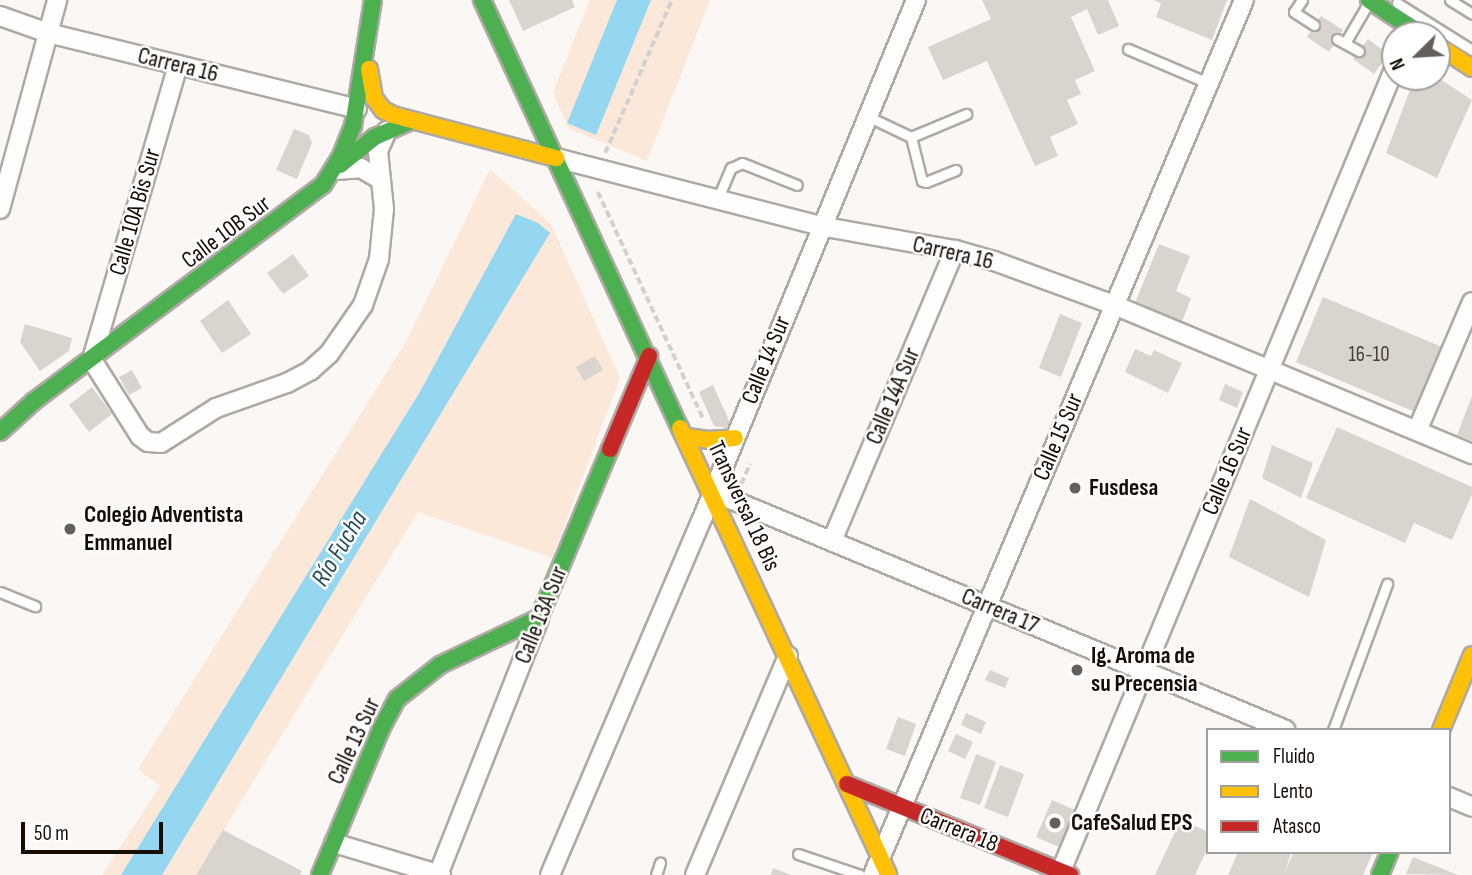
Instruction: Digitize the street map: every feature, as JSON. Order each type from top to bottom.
[{"type":"main road","name":"Calle 10B Sur","points":[[0,432],[34,401],[304,202],[332,174],[348,140],[357,109],[373,0]]},
{"type":"main road","name":"Transversal 18 Bis","points":[[482,0],[713,492],[888,875]]},
{"type":"main road","points":[[1370,0],[1398,21]]},
{"type":"main road","name":"Carrera 16","points":[[366,41],[374,98],[383,110],[411,121],[556,158]]},
{"type":"main road","points":[[1451,54],[1472,68]]},
{"type":"main road","points":[[332,174],[363,145],[411,121]]},
{"type":"main road","name":"Calle 13A Sur","points":[[539,618],[649,356]]},
{"type":"main road","points":[[623,421],[636,410],[649,406],[676,414]]},
{"type":"main road","points":[[687,437],[708,440],[735,438]]},
{"type":"main road","name":"Calle 13 Sur","points":[[320,875],[381,729],[397,699],[422,676],[440,665],[539,618]]},
{"type":"main road","points":[[1442,728],[1472,656]]},
{"type":"main road","name":"Carrera 18","points":[[847,784],[1064,874]]},
{"type":"main road","points":[[1380,875],[1389,854]]},
{"type":"street","points":[[0,209],[57,0]]},
{"type":"street","name":"Calle 14 Sur","points":[[550,875],[713,492],[820,226],[916,0]]},
{"type":"street","name":"Calle 15 Sur","points":[[873,875],[1244,0]]},
{"type":"street","name":"Carrera 16","points":[[0,16],[48,33],[357,109]]},
{"type":"street","name":"Calle 10A Bis Sur","points":[[92,360],[178,65]]},
{"type":"street","name":"Calle 16 Sur","points":[[1064,874],[1381,90]]},
{"type":"street","points":[[92,360],[141,436],[154,444],[176,436],[216,408],[302,376],[329,354],[363,305],[374,278],[383,239],[378,151],[387,131]]},
{"type":"street","name":"Carrera 16","points":[[556,158],[820,226],[954,250],[1036,275],[1270,368],[1472,454]]},
{"type":"street","points":[[332,174],[361,168],[381,180]]},
{"type":"street","name":"Calle 14A Sur","points":[[832,541],[954,250]]},
{"type":"street","points":[[1417,431],[1472,302]]},
{"type":"street","name":"Carrera 17","points":[[713,492],[1281,728]]},
{"type":"street","name":"Calle 13A Sur","points":[[439,875],[539,618]]},
{"type":"street","points":[[695,875],[788,656]]},
{"type":"street","points":[[1451,798],[1472,807]]},
{"type":"street","points":[[334,843],[439,875]]},
{"type":"lane","points":[[1301,0],[1294,12],[1314,25]]},
{"type":"lane","points":[[1359,51],[1341,41],[1370,0]]},
{"type":"lane","points":[[1392,0],[1472,50]]},
{"type":"lane","points":[[1450,0],[1472,14]]},
{"type":"lane","points":[[1128,49],[1208,83]]},
{"type":"lane","points":[[867,116],[911,137],[966,114]]},
{"type":"lane","points":[[911,137],[922,181],[926,182],[956,170]]},
{"type":"lane","points":[[718,198],[731,169],[742,163],[797,185]]},
{"type":"lane","points":[[1334,728],[1387,584]]},
{"type":"lane","points":[[0,592],[35,606]]},
{"type":"lane","points":[[798,854],[860,875]]},
{"type":"lane","points":[[656,875],[660,863]]},
{"type":"path","points":[[599,168],[672,0]]},
{"type":"path","points":[[598,192],[708,430]]},
{"type":"path","points":[[750,464],[741,485],[750,488]]},
{"type":"shaded area","points":[[590,0],[710,0],[647,161],[569,129],[553,93]]},
{"type":"shaded area","points":[[490,169],[551,224],[620,378],[552,558],[418,512],[196,875],[102,875],[160,786],[138,769],[407,340]]},
{"type":"water","points":[[617,0],[651,0],[596,135],[567,123]]},
{"type":"water","name":"Río Fucha","points":[[516,214],[538,223],[550,233],[162,875],[121,875],[421,390]]},
{"type":"building","points":[[509,0],[572,0],[575,7],[523,31]]},
{"type":"building","points":[[982,0],[1108,0],[1119,26],[1098,35],[1087,9],[1071,17],[1095,71],[1075,80],[1081,94],[1067,100],[1078,124],[1050,137],[1058,156],[1035,166],[987,61],[943,80],[928,47],[991,19]]},
{"type":"building","points":[[1153,0],[1227,0],[1212,40],[1156,17],[1161,3]]},
{"type":"building","points":[[1321,16],[1343,30],[1329,52],[1307,37]]},
{"type":"building","points":[[1368,39],[1381,49],[1381,64],[1374,74],[1353,59]]},
{"type":"building","points":[[1451,86],[1472,100],[1437,178],[1386,153],[1410,91],[1451,91]]},
{"type":"building","points":[[294,129],[309,135],[312,143],[297,179],[276,170]]},
{"type":"building","points":[[1159,244],[1190,256],[1176,291],[1191,298],[1182,322],[1135,303]]},
{"type":"building","points":[[293,254],[309,276],[283,294],[267,273]]},
{"type":"building","points":[[1323,297],[1442,347],[1415,412],[1296,362]]},
{"type":"building","points":[[228,300],[251,334],[222,353],[200,321]]},
{"type":"building","points":[[1060,314],[1082,323],[1061,377],[1039,368]]},
{"type":"building","points":[[25,324],[72,338],[69,351],[40,371],[20,342]]},
{"type":"building","points":[[1135,349],[1151,356],[1154,350],[1182,363],[1168,393],[1125,372]]},
{"type":"building","points":[[595,356],[603,370],[584,381],[576,367]]},
{"type":"building","points":[[132,370],[142,388],[129,395],[119,377]]},
{"type":"building","points":[[1225,384],[1243,392],[1237,408],[1219,400]]},
{"type":"building","points":[[713,385],[731,425],[725,428],[714,426],[699,392]]},
{"type":"building","points":[[92,387],[112,414],[89,432],[69,405]]},
{"type":"building","points":[[1472,396],[1472,441],[1457,435]]},
{"type":"building","points":[[1337,427],[1472,487],[1472,494],[1452,540],[1414,523],[1405,543],[1306,498]]},
{"type":"building","points":[[1272,445],[1313,463],[1301,498],[1262,478]]},
{"type":"building","points":[[1250,499],[1326,540],[1309,597],[1229,557]]},
{"type":"building","points":[[990,670],[1009,678],[1005,688],[985,680]]},
{"type":"building","points":[[966,713],[986,722],[981,734],[961,725]]},
{"type":"building","points":[[898,717],[916,724],[905,756],[886,749]]},
{"type":"building","points":[[956,734],[973,742],[965,759],[948,751]]},
{"type":"building","points":[[976,754],[996,762],[980,805],[960,798]]},
{"type":"building","points":[[1000,765],[1024,774],[1008,817],[984,808]]},
{"type":"building","name":"CafeSalud EPS","points":[[1052,800],[1075,810],[1059,847],[1036,837]]},
{"type":"building","points":[[1181,819],[1206,831],[1206,851],[1195,875],[1155,875]]},
{"type":"building","points":[[223,830],[302,871],[300,875],[196,875]]},
{"type":"building","points":[[1237,854],[1291,854],[1284,873],[1293,854],[1372,854],[1363,875],[1228,875]]},
{"type":"building","points":[[1413,857],[1458,875],[1406,874]]},
{"type":"building","points":[[773,868],[791,875],[771,875]]},
{"type":"traffic: fast","points":[[0,432],[34,401],[323,185],[340,158],[353,126],[373,0]]},
{"type":"traffic: fast","points":[[482,0],[680,428]]},
{"type":"traffic: fast","points":[[1369,0],[1401,21]]},
{"type":"traffic: fast","points":[[340,165],[375,137],[411,121]]},
{"type":"traffic: fast","points":[[320,875],[381,729],[397,699],[440,665],[539,618],[610,449]]},
{"type":"traffic: fast","points":[[1380,875],[1389,854]]},
{"type":"traffic: slow","points":[[1451,54],[1472,68]]},
{"type":"traffic: slow","points":[[369,69],[374,98],[383,110],[393,115],[556,158]]},
{"type":"traffic: slow","points":[[680,428],[888,875]]},
{"type":"traffic: slow","points":[[687,437],[708,440],[735,438]]},
{"type":"traffic: slow","points":[[1442,728],[1472,655]]},
{"type":"traffic: jam","points":[[610,449],[649,356]]},
{"type":"traffic: jam","points":[[847,784],[1070,875]]},
{"type":"place","name":"Fusdesa","points":[[1075,488]]},
{"type":"place","name":"Colegio Adventista Emmanuel","points":[[70,529]]},
{"type":"place","name":"Ig. Aroma de su Precensia","points":[[1077,670]]},
{"type":"place","name":"CafeSalud EPS","points":[[1055,823]]}]
